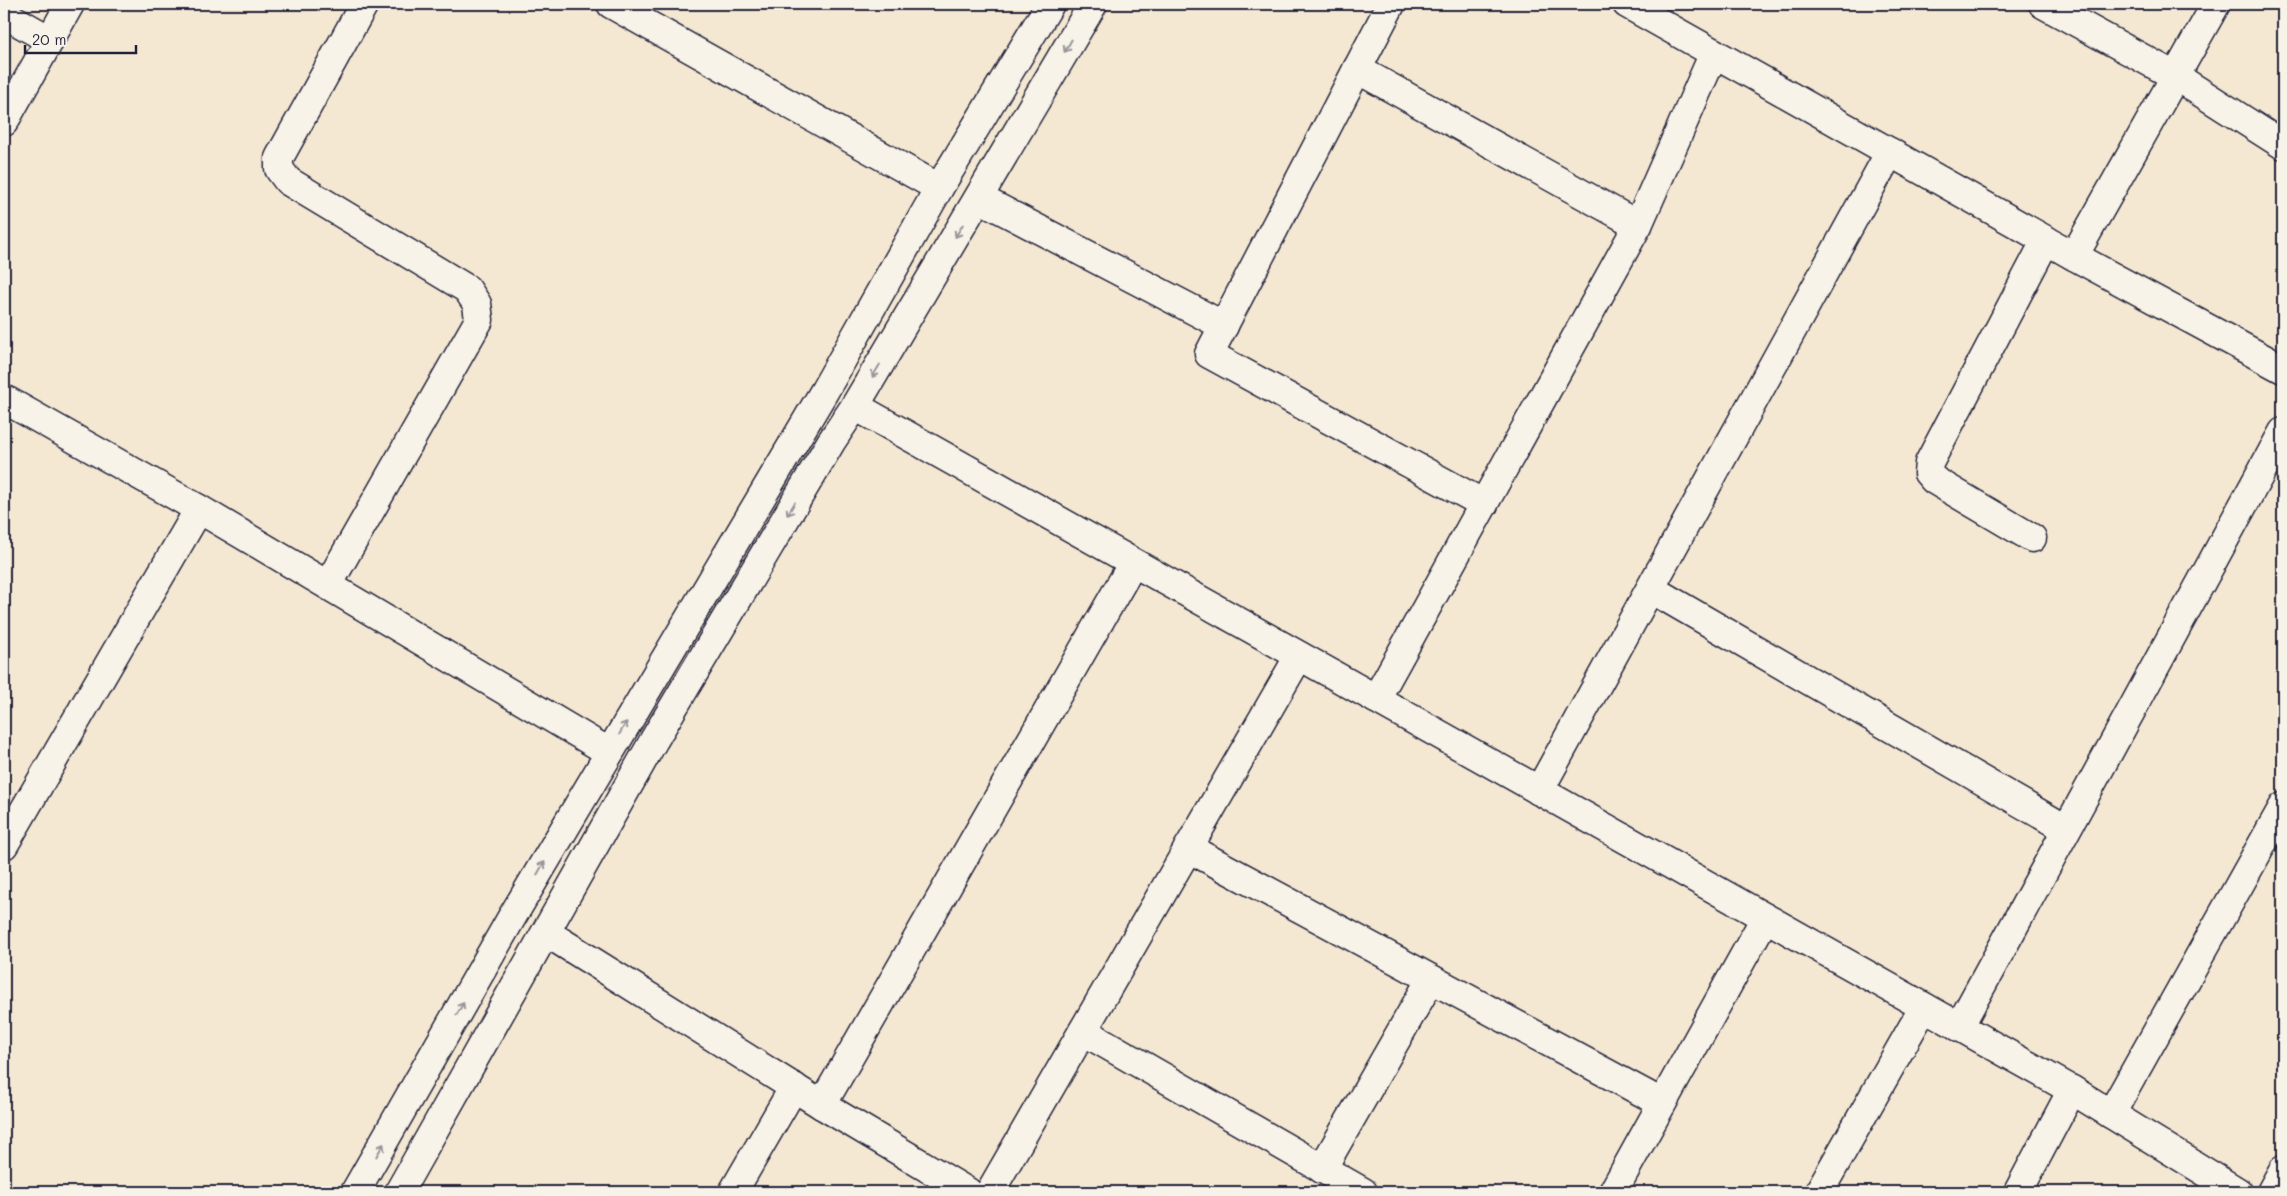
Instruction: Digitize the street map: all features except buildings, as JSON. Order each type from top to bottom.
[{"type":"street","points":[[4,122],[70,4]]},
{"type":"street","points":[[328,585],[479,320],[477,304],[467,289],[288,181],[279,169],[279,158],[364,4]]},
{"type":"street","points":[[611,4],[939,188]]},
{"type":"street","points":[[355,1192],[609,752],[825,390],[939,188],[1050,4]]},
{"type":"street","points":[[399,1192],[547,933],[654,740],[979,198],[1092,4]]},
{"type":"street","points":[[1391,4],[1209,354],[1484,504]]},
{"type":"street","points":[[1627,4],[2074,256],[2283,370]]},
{"type":"street","points":[[2043,4],[2175,76],[2283,145]]},
{"type":"street","points":[[2074,256],[2216,4]]},
{"type":"street","points":[[4,14],[50,40]]},
{"type":"street","points":[[1376,699],[1638,225],[1714,53]]},
{"type":"street","points":[[1357,68],[1638,225]]},
{"type":"street","points":[[1539,791],[1890,152]]},
{"type":"street","points":[[979,198],[1224,326]]},
{"type":"street","points":[[2032,538],[1934,480],[1928,473],[1928,463],[2046,240]]},
{"type":"street","points":[[4,399],[199,509],[609,752]]},
{"type":"street","points":[[855,406],[2072,1090],[2238,1192]]},
{"type":"street","points":[[1959,1027],[2283,432]]},
{"type":"street","points":[[4,845],[199,509]]},
{"type":"street","points":[[822,1105],[1133,563]]},
{"type":"street","points":[[1650,589],[2066,829]]},
{"type":"street","points":[[990,1192],[1298,656]]},
{"type":"street","points":[[2111,1114],[2283,807]]},
{"type":"street","points":[[1188,848],[1662,1103]]},
{"type":"street","points":[[1613,1192],[1765,918]]},
{"type":"street","points":[[547,933],[822,1105],[968,1192]]},
{"type":"street","points":[[1322,1169],[1431,979]]},
{"type":"street","points":[[1818,1192],[1924,1007]]},
{"type":"street","points":[[1083,1031],[1363,1192]]},
{"type":"street","points":[[733,1192],[794,1087]]},
{"type":"street","points":[[2018,1192],[2072,1090]]},
{"type":"street","points":[[2271,1192],[2283,1170]]}]
